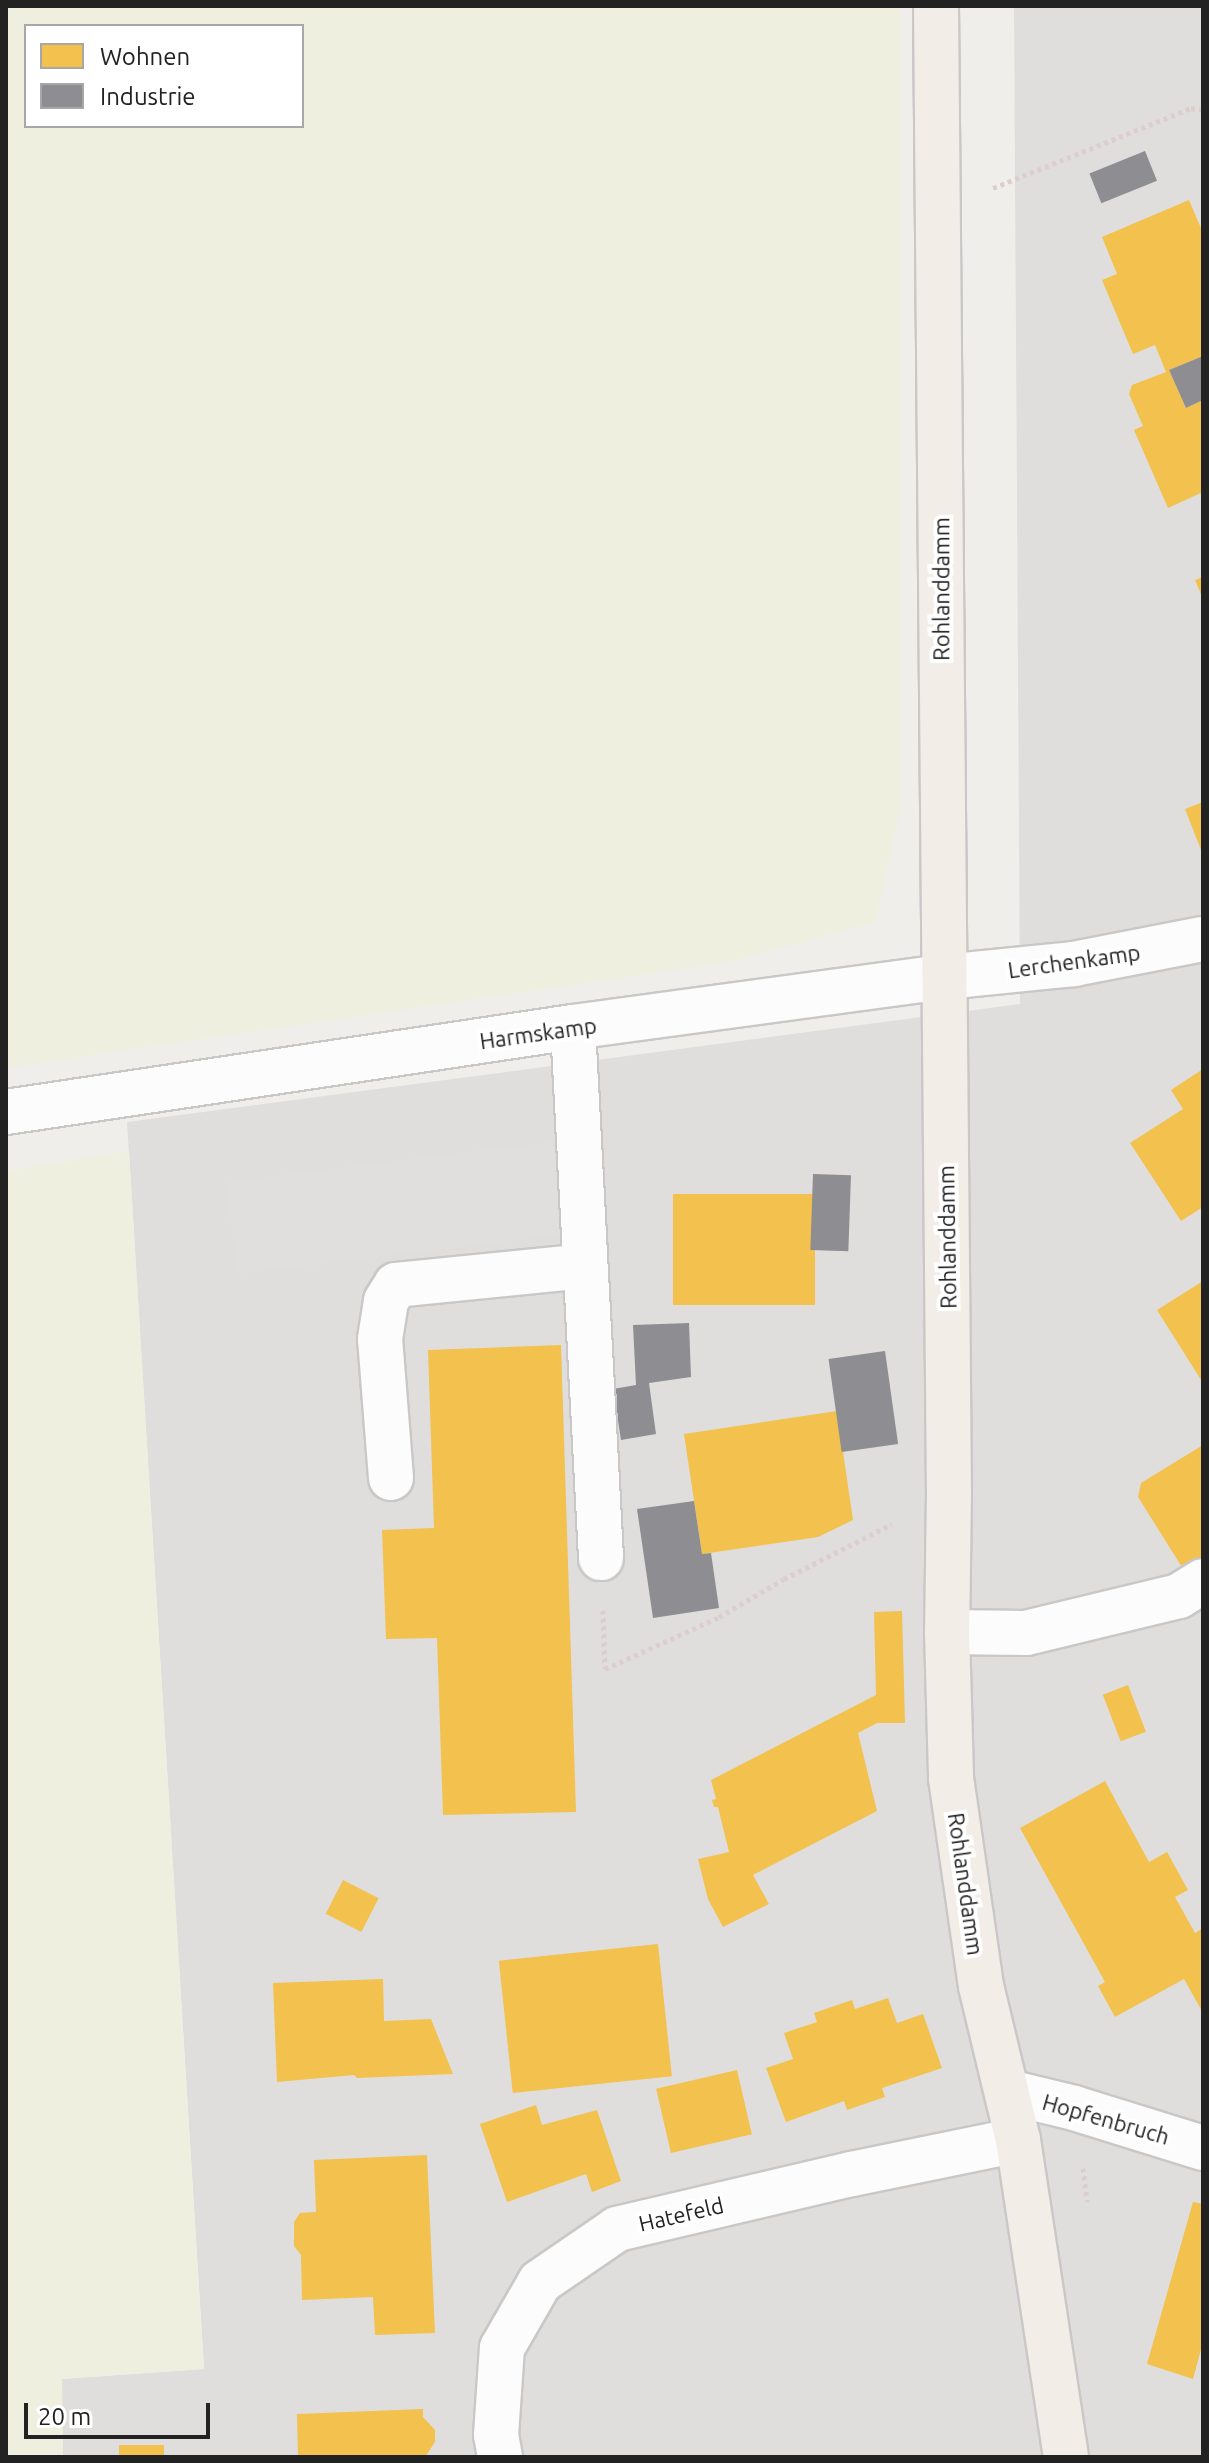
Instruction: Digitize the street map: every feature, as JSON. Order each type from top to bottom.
[{"type":"main road","name":"Rohlanddamm","points":[[936,6],[949,1493],[947,1632],[951,1778],[963,1882],[981,1986],[1018,2140],[1066,2457]]},
{"type":"street","name":"Lerchenkamp","points":[[944,977],[1074,964],[1203,939]]},
{"type":"street","name":"Harmskamp","points":[[6,1112],[573,1027],[944,977]]},
{"type":"street","points":[[573,1027],[601,1558]]},
{"type":"street","points":[[391,1478],[380,1339],[386,1301],[396,1285],[585,1266]]},
{"type":"street","points":[[947,1632],[1026,1633],[1179,1596],[1203,1581]]},
{"type":"street","name":"Hopfenbruch","points":[[1008,2092],[1074,2108],[1203,2148]]},
{"type":"street","name":"Hatefeld","points":[[500,2457],[496,2435],[502,2348],[540,2282],[617,2229],[852,2174],[1018,2140]]},
{"type":"path","points":[[993,188],[1191,108],[1203,110]]},
{"type":"path","points":[[601,1558],[605,1669],[719,1617],[784,1579],[949,1493]]},
{"type":"shaded area","points":[[1014,6],[1203,6],[1203,2457],[63,2457],[61,2379],[204,2369],[127,1122],[1020,1004]]},
{"type":"shaded area","points":[[559,1141],[570,1233],[238,1274],[226,1182]]},
{"type":"green space","points":[[6,6],[900,6],[900,811],[875,922],[729,962],[6,1068]]},
{"type":"green space","points":[[129,1151],[204,2369],[62,2379],[63,2457],[6,2457],[6,1171]]},
{"type":"building: Wohnen","points":[[1189,200],[1203,233],[1203,356],[1169,370],[1186,408],[1203,400],[1203,492],[1168,508],[1134,430],[1143,426],[1129,394],[1132,385],[1166,372],[1155,345],[1133,354],[1102,280],[1117,274],[1102,237]]},
{"type":"building: Wohnen","points":[[1203,577],[1203,599],[1195,580]]},
{"type":"building: Wohnen","points":[[1203,802],[1203,855],[1185,809]]},
{"type":"building: Wohnen","points":[[1203,1069],[1203,1207],[1181,1221],[1130,1143],[1183,1109],[1171,1090]]},
{"type":"building: Wohnen","points":[[673,1194],[815,1194],[815,1305],[673,1305]]},
{"type":"building: Wohnen","points":[[1203,1281],[1203,1383],[1157,1310]]},
{"type":"building: Wohnen","points":[[561,1345],[576,1812],[443,1815],[437,1638],[386,1639],[382,1530],[434,1528],[428,1350]]},
{"type":"building: Wohnen","points":[[837,1411],[853,1520],[818,1537],[702,1554],[684,1434]]},
{"type":"building: Wohnen","points":[[1203,1445],[1203,1561],[1185,1572],[1138,1497],[1141,1483]]},
{"type":"building: Wohnen","points":[[902,1611],[905,1723],[877,1723],[858,1733],[877,1811],[753,1875],[769,1904],[723,1927],[708,1899],[698,1859],[729,1852],[718,1807],[714,1807],[712,1800],[716,1799],[711,1780],[876,1695],[874,1612]]},
{"type":"building: Wohnen","points":[[1128,1685],[1146,1732],[1121,1741],[1103,1695]]},
{"type":"building: Wohnen","points":[[1105,1781],[1149,1862],[1167,1852],[1188,1890],[1175,1897],[1195,1933],[1203,1928],[1203,2013],[1184,1979],[1115,2017],[1098,1986],[1105,1982],[1020,1828]]},
{"type":"building: Wohnen","points":[[343,1880],[379,1898],[361,1932],[326,1914]]},
{"type":"building: Wohnen","points":[[658,1944],[672,2076],[513,2093],[499,1961]]},
{"type":"building: Wohnen","points":[[383,1979],[384,2021],[431,2019],[453,2074],[357,2078],[354,2075],[277,2082],[273,1983]]},
{"type":"building: Wohnen","points":[[888,1998],[897,2023],[923,2014],[942,2068],[882,2088],[885,2097],[847,2110],[844,2101],[786,2122],[766,2068],[793,2059],[784,2033],[817,2022],[814,2013],[852,2000],[855,2009]]},
{"type":"building: Wohnen","points":[[737,2070],[752,2134],[671,2153],[656,2089]]},
{"type":"building: Wohnen","points":[[536,2105],[542,2125],[597,2110],[621,2181],[592,2192],[586,2174],[507,2202],[480,2124]]},
{"type":"building: Wohnen","points":[[427,2155],[435,2333],[375,2335],[373,2297],[302,2300],[301,2255],[294,2246],[294,2222],[300,2213],[316,2212],[314,2160]]},
{"type":"building: Wohnen","points":[[1193,2202],[1203,2204],[1203,2342],[1193,2379],[1147,2364]]},
{"type":"building: Wohnen","points":[[423,2409],[423,2417],[435,2430],[435,2442],[425,2457],[298,2457],[297,2414]]},
{"type":"building: Wohnen","points":[[119,2445],[164,2445],[164,2457],[119,2457]]},
{"type":"building: Industrie","points":[[1145,151],[1157,181],[1101,203],[1089,173]]},
{"type":"building: Industrie","points":[[1203,356],[1203,400],[1186,408],[1169,370]]},
{"type":"building: Industrie","points":[[813,1174],[851,1175],[848,1251],[810,1250]]},
{"type":"building: Industrie","points":[[689,1323],[691,1377],[649,1383],[656,1434],[621,1440],[613,1389],[636,1385],[633,1325]]},
{"type":"building: Industrie","points":[[885,1351],[898,1444],[842,1452],[829,1359]]},
{"type":"building: Industrie","points":[[694,1501],[702,1554],[711,1553],[719,1608],[653,1618],[637,1509]]}]
